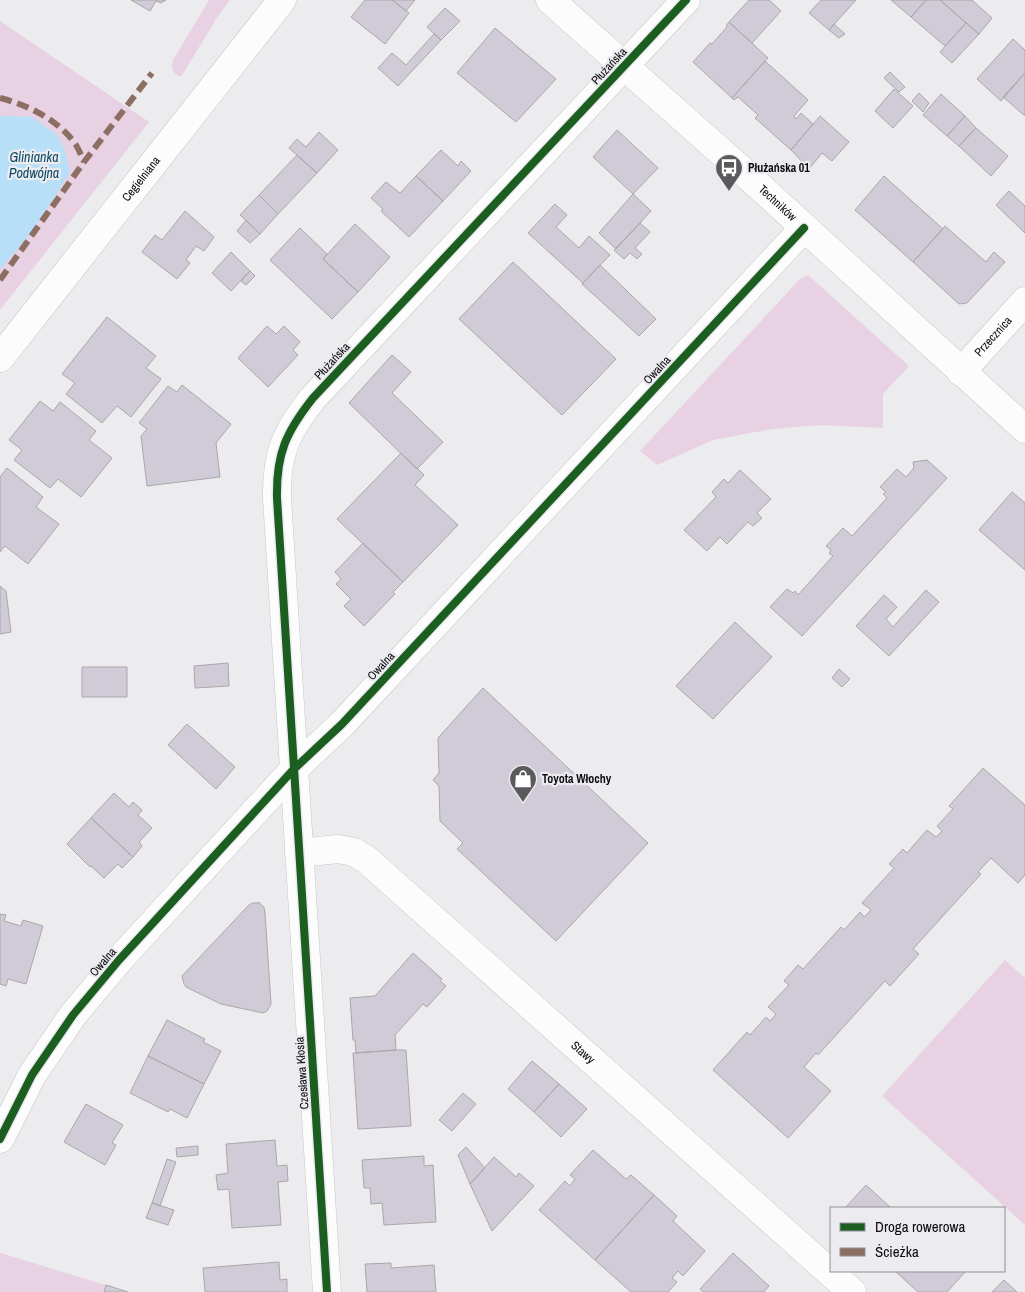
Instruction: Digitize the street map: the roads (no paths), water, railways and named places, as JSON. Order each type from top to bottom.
[{"type":"street","name":"Cegielniana","points":[[0,358],[282,0]]},
{"type":"street","name":"Techników","points":[[550,0],[737,166],[1025,429]]},
{"type":"street","name":"Płużańska","points":[[299,853],[277,483],[279,460],[286,439],[298,418],[313,398],[686,0]]},
{"type":"street","name":"Owalna","points":[[0,1139],[32,1075],[73,1016],[119,960],[294,768],[342,724],[804,228]]},
{"type":"street","name":"Przecznica","points":[[961,372],[1025,301]]},
{"type":"street","name":"Stawy","points":[[299,853],[338,849],[354,852],[367,860],[852,1292]]},
{"type":"street","name":"Czesława Kłosia","points":[[299,853],[327,1292]]},
{"type":"water","name":"Glinianka Podwójna","points":[[0,116],[32,117],[57,135],[65,151],[70,172],[29,235],[0,269]]},
{"type":"place","name":"Płużańska 01","points":[[729,192]]},
{"type":"place","name":"Toyota Włochy","points":[[523,803]]}]
